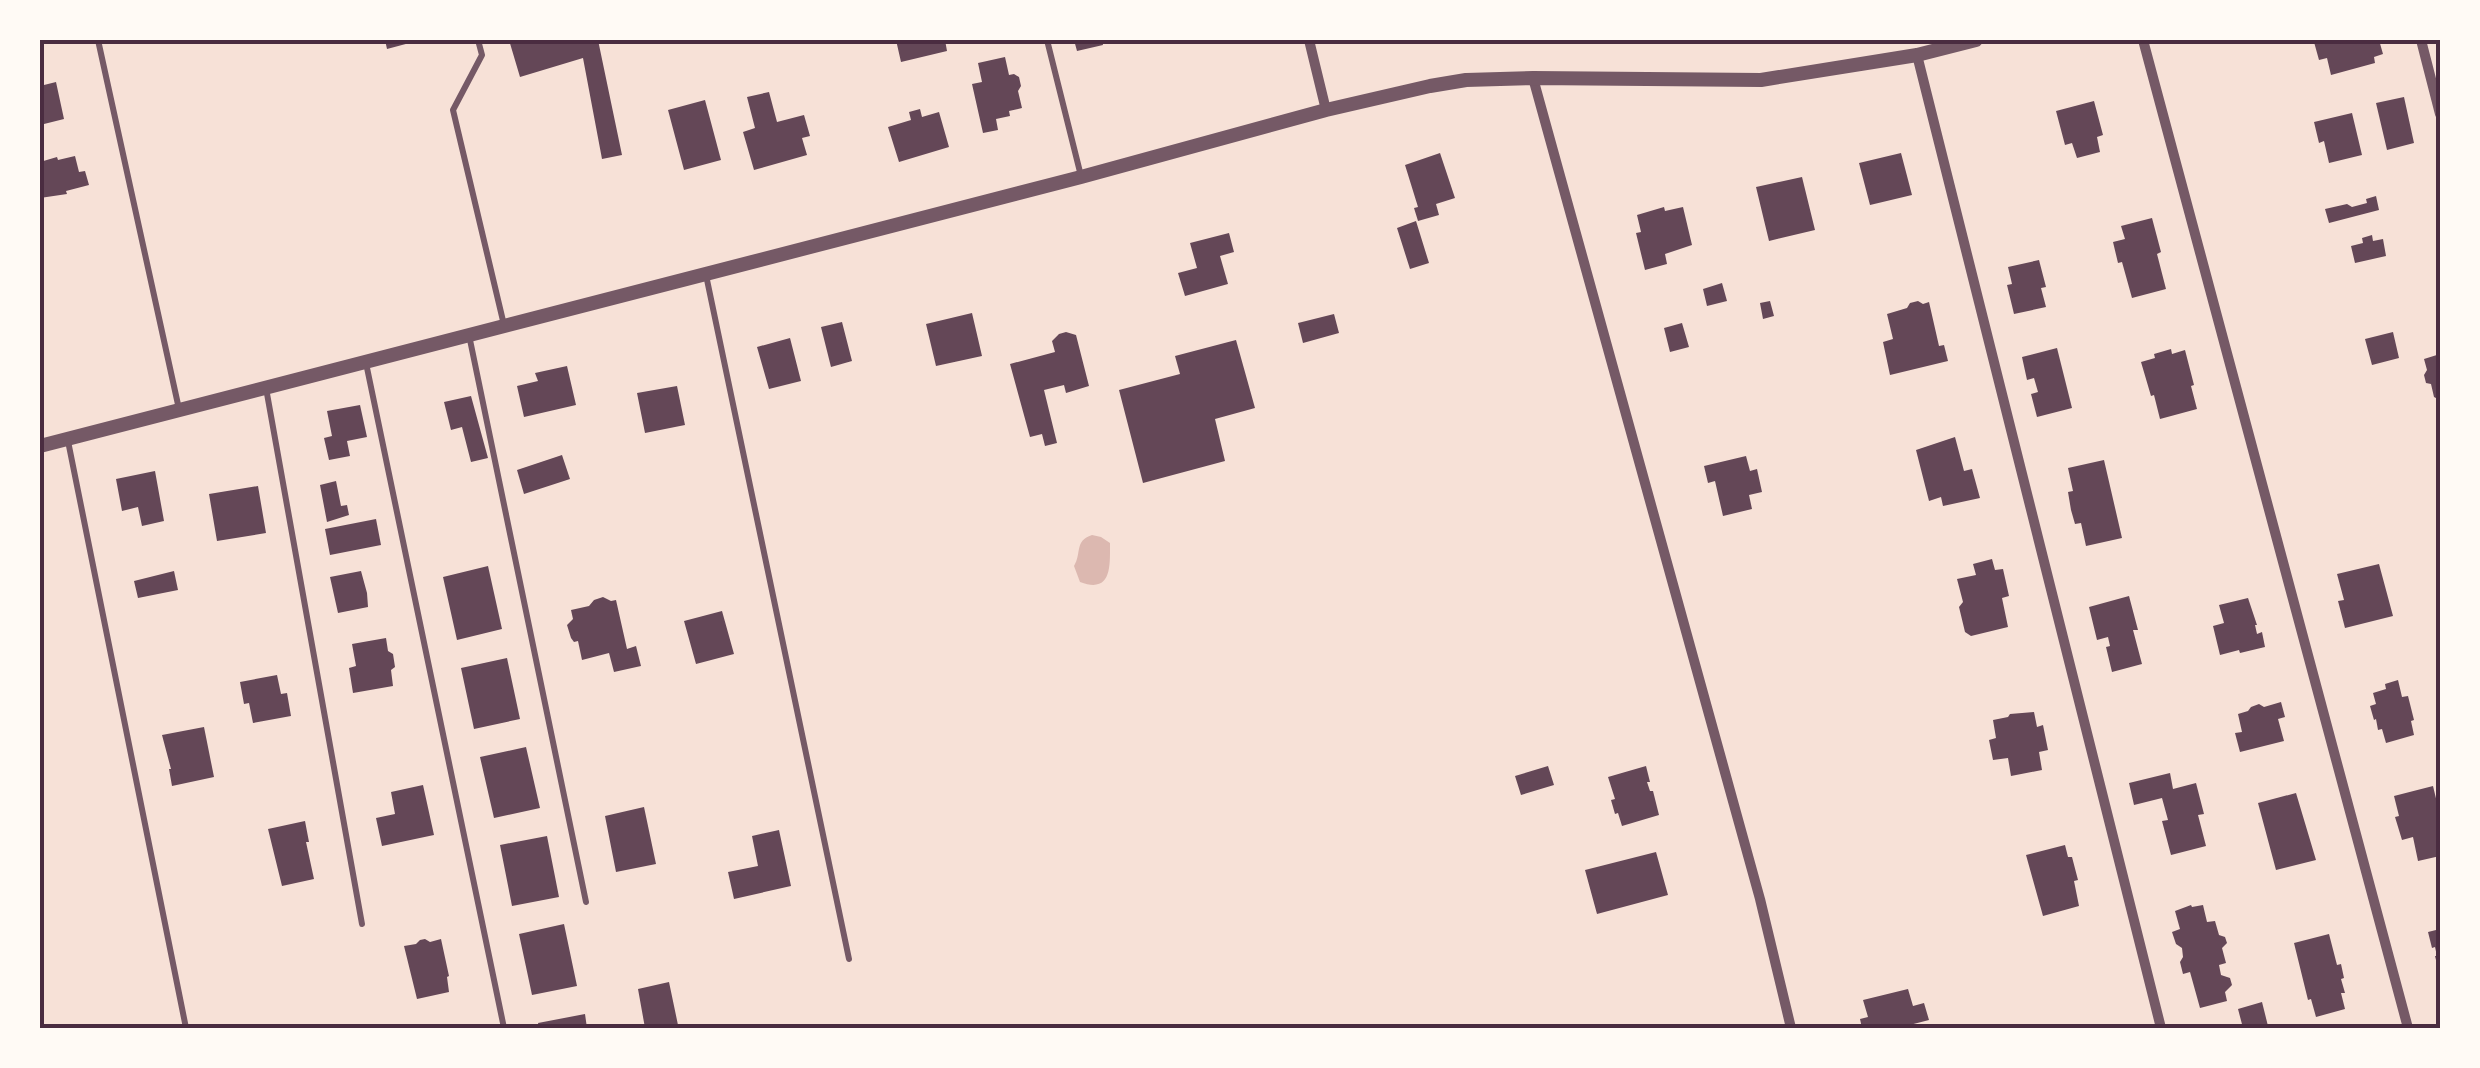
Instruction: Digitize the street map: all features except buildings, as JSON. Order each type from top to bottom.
[{"type":"street","points":[[1308,40],[1326,110]]},
{"type":"street","points":[[40,446],[1430,86],[1466,80],[1533,78],[1761,80],[1917,56],[1976,40]]},
{"type":"street","points":[[2142,40],[2408,1028]]},
{"type":"street","points":[[2421,40],[2440,114]]},
{"type":"street","points":[[1917,56],[2161,1028]]},
{"type":"street","points":[[1533,78],[1760,899],[1792,1028]]},
{"type":"lane","points":[[98,40],[180,410]]},
{"type":"lane","points":[[478,40],[482,55],[453,110],[504,326]]},
{"type":"lane","points":[[1046,40],[1082,177]]},
{"type":"lane","points":[[705,274],[849,959]]},
{"type":"lane","points":[[468,334],[586,902]]},
{"type":"lane","points":[[366,361],[504,1028]]},
{"type":"lane","points":[[266,386],[362,924]]},
{"type":"lane","points":[[68,439],[186,1028]]},
{"type":"shaded area","points":[[1092,535],[1110,543],[1110,560],[1104,581],[1090,585],[1080,582],[1074,566],[1081,544]]}]
